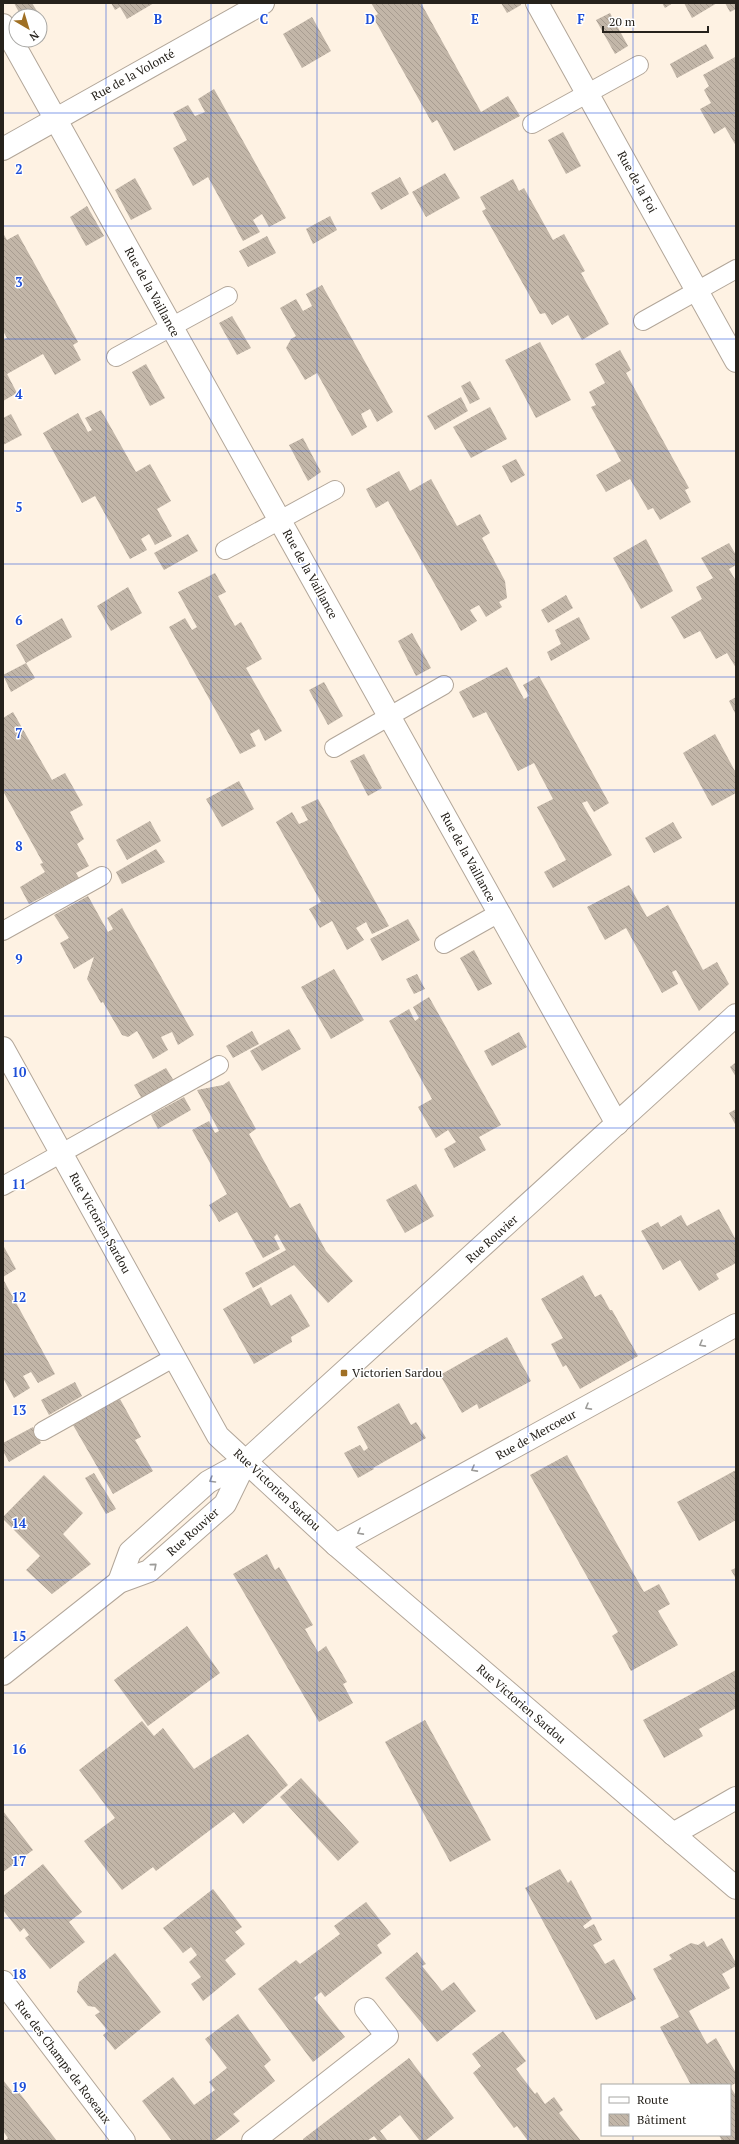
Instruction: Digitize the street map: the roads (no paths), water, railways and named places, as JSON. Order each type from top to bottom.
[{"type":"street","name":"Rue de la Volonté","points":[[3,149],[263,3]]},
{"type":"street","name":"Rue de la Foi","points":[[537,3],[736,361]]},
{"type":"street","name":"Rue de la Vaillance","points":[[3,25],[617,1124]]},
{"type":"street","name":"Rue Rouvier","points":[[3,1674],[119,1582],[149,1571],[225,1504],[246,1461],[736,1015]]},
{"type":"street","name":"Rue Victorien Sardou","points":[[3,1048],[218,1436],[336,1545],[736,1888]]},
{"type":"street","name":"Rue de Mercoeur","points":[[336,1545],[736,1325]]},
{"type":"street","points":[[673,1834],[736,1798]]},
{"type":"street","name":"Rue des Champs de Roseaux","points":[[3,1982],[124,2141]]},
{"type":"street","points":[[253,2141],[387,2036],[366,2009]]},
{"type":"lane","points":[[532,124],[639,65]]},
{"type":"lane","points":[[643,321],[736,269]]},
{"type":"lane","points":[[116,357],[228,296]]},
{"type":"lane","points":[[225,550],[335,490]]},
{"type":"lane","points":[[334,748],[444,685]]},
{"type":"lane","points":[[3,930],[102,876]]},
{"type":"lane","points":[[444,944],[499,913]]},
{"type":"lane","points":[[3,1186],[219,1065]]},
{"type":"lane","points":[[43,1431],[175,1357]]},
{"type":"place","name":"Victorien Sardou","points":[[344,1373]]}]
